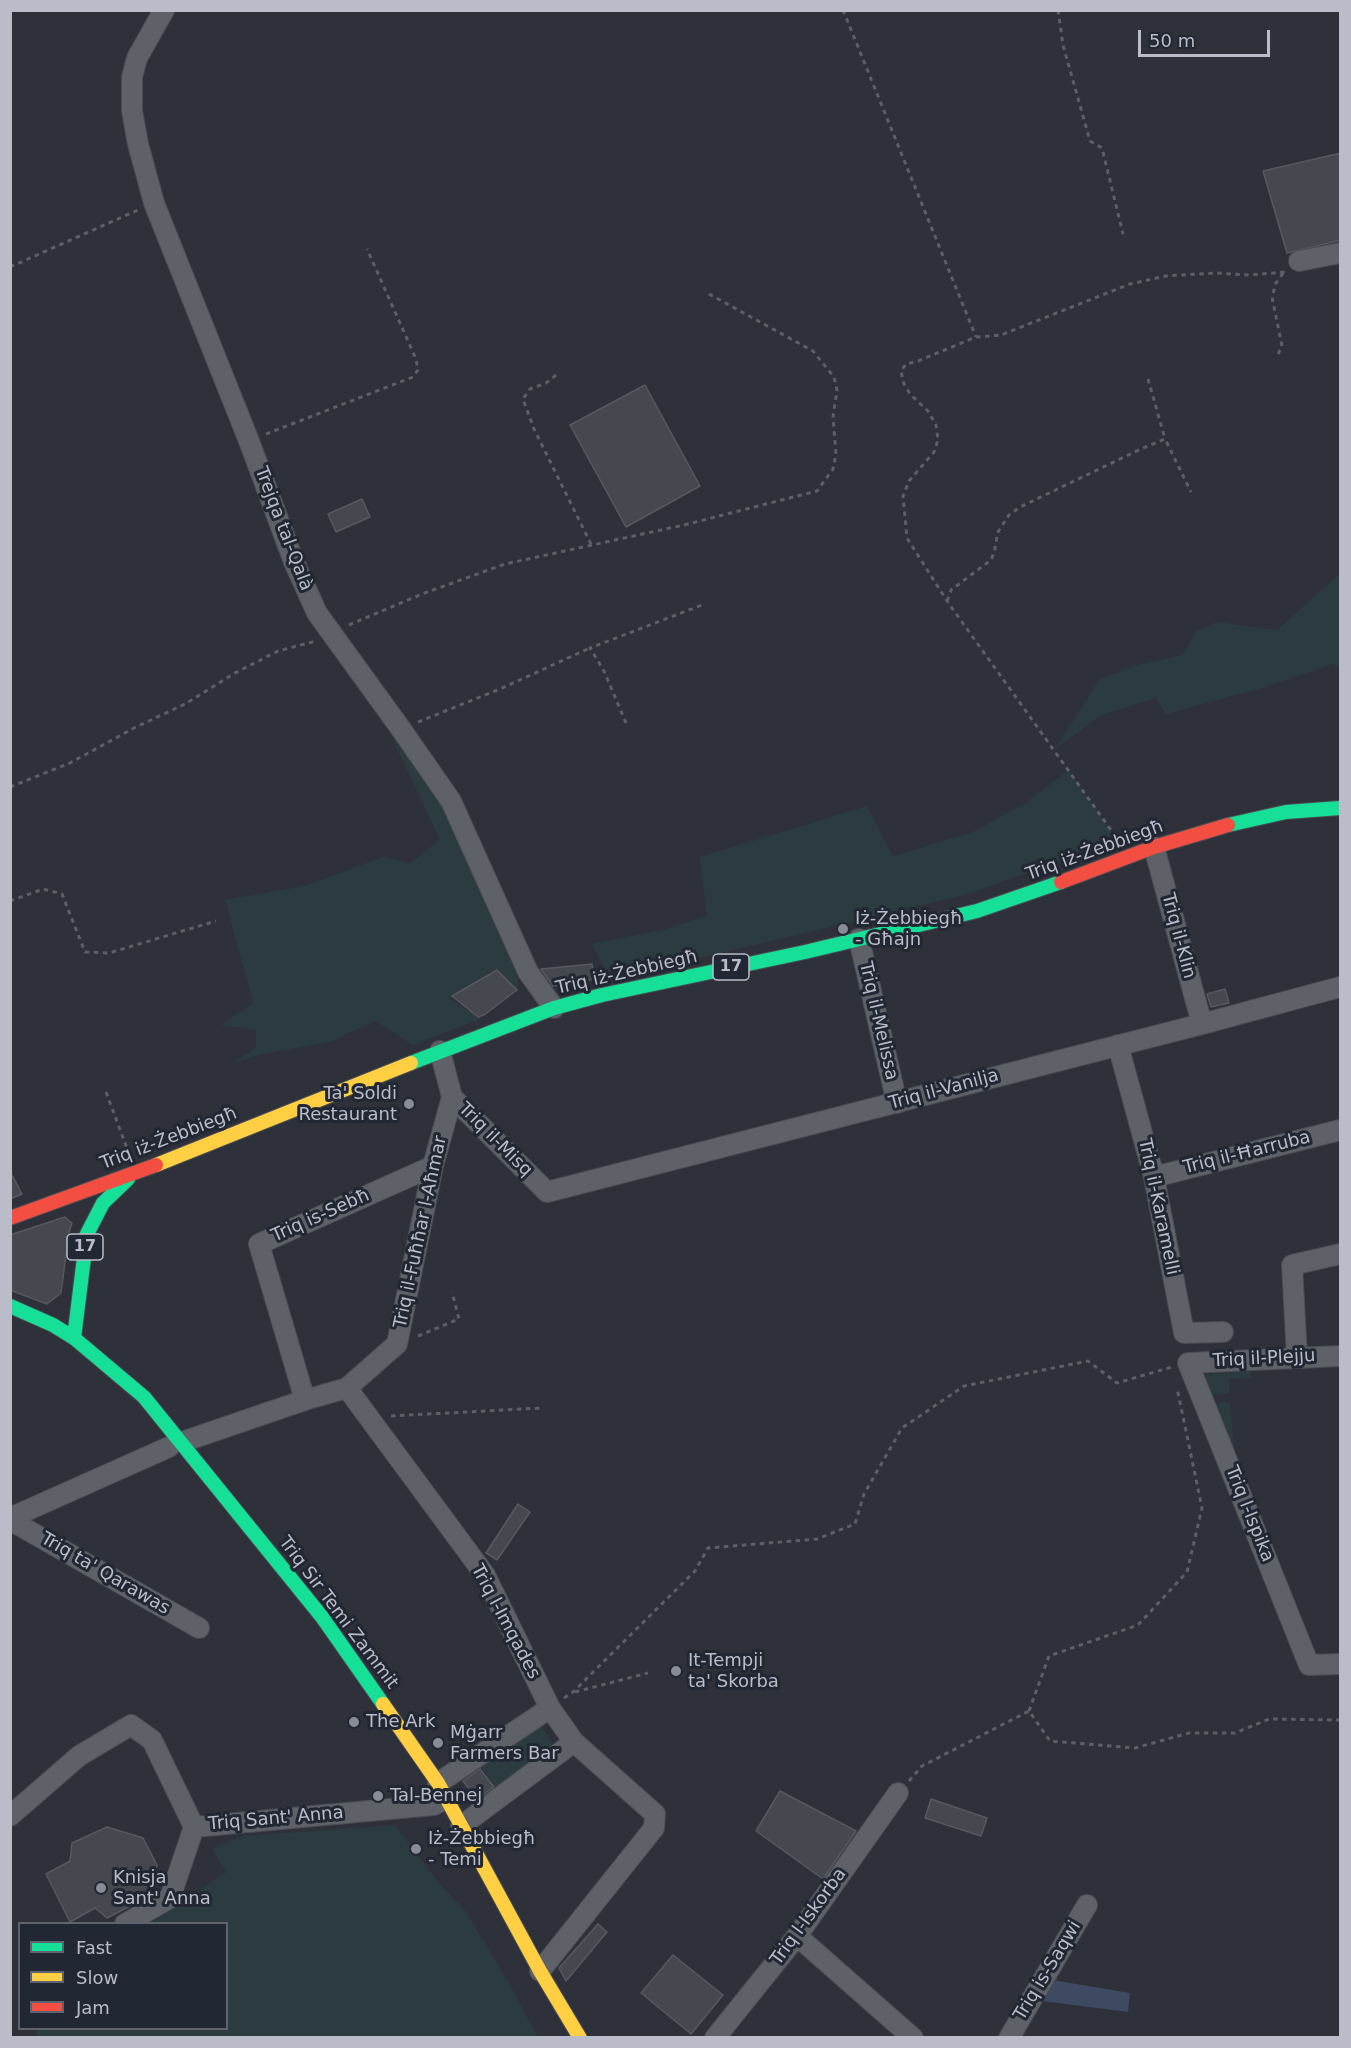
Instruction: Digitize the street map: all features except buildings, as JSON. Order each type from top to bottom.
[{"type":"main road","name":"Triq iż-Żebbiegħ","points":[[10,1218],[136,1173],[440,1051],[554,1008],[602,995],[977,911],[1154,847],[1223,826],[1286,812],[1341,808]]},
{"type":"main road","name":"17","points":[[74,1338],[87,1234],[103,1203],[136,1173]]},
{"type":"main road","points":[[54,1202],[67,1205],[77,1211],[87,1234]]},
{"type":"main road","name":"Triq Sir Temi Zammit","points":[[10,1306],[53,1325],[74,1338],[144,1397],[176,1444],[322,1617],[434,1795],[461,1826],[540,1971],[580,2037]]},
{"type":"main road","points":[[10,1317],[28,1324],[66,1348],[83,1364]]},
{"type":"main road","name":"Triq Sir Temi Zammit","points":[[154,1432],[176,1444]]},
{"type":"main road","points":[[510,1944],[538,1995]]},
{"type":"street","name":"Trejqa tal-Qalà","points":[[164,10],[137,58],[132,77],[132,111],[153,203],[249,441],[294,562],[317,613],[451,801],[528,972],[554,1008]]},
{"type":"street","points":[[1292,267],[1341,253]]},
{"type":"street","name":"Triq il-Klin","points":[[1154,847],[1202,1024]]},
{"type":"street","name":"Triq il-Melissa","points":[[859,939],[897,1103]]},
{"type":"street","name":"Triq il-Vanilja","points":[[547,1192],[1341,987]]},
{"type":"street","name":"Triq il-Karamelli","points":[[1118,1045],[1154,1177],[1184,1333],[1223,1332]]},
{"type":"street","name":"Triq il-Misq","points":[[440,1051],[452,1097],[547,1192]]},
{"type":"street","name":"Triq il-Fuħħar l-Aħmar","points":[[10,1519],[176,1444],[347,1388],[397,1344],[433,1166],[452,1097]]},
{"type":"street","name":"Triq il-Ħarruba","points":[[1154,1177],[1341,1130]]},
{"type":"street","name":"Triq is-Sebħ","points":[[305,1400],[259,1244],[433,1166]]},
{"type":"street","points":[[1297,1357],[1292,1265],[1341,1254]]},
{"type":"street","name":"Triq il-Plejju","points":[[1188,1363],[1341,1356]]},
{"type":"street","name":"Triq l-Ispika","points":[[1188,1363],[1309,1665],[1341,1664]]},
{"type":"street","name":"Triq l-Imqades","points":[[347,1388],[485,1575],[550,1708],[574,1742],[655,1814],[654,1828],[540,1971]]},
{"type":"street","name":"Triq ta' Qarawas","points":[[10,1519],[199,1628]]},
{"type":"street","name":"Triq Sant' Anna","points":[[127,1922],[170,1898],[194,1827],[434,1795],[550,1708]]},
{"type":"street","points":[[10,1816],[79,1756],[130,1725],[152,1740],[194,1827]]},
{"type":"street","points":[[461,1826],[574,1742]]},
{"type":"street","name":"Triq l-Iskorba","points":[[715,2037],[797,1936],[898,1793]]},
{"type":"street","name":"Triq is-Saqwi","points":[[1008,2037],[1087,1905]]},
{"type":"street","points":[[797,1936],[913,2037]]},
{"type":"path","points":[[843,10],[976,337]]},
{"type":"path","points":[[1058,10],[1063,45],[1090,141],[1102,148],[1123,234]]},
{"type":"path","points":[[10,267],[153,203]]},
{"type":"path","points":[[249,441],[413,377],[418,370],[416,359],[367,249]]},
{"type":"path","points":[[1129,856],[947,601],[907,538],[903,496],[909,480],[934,452],[938,440],[936,425],[928,411],[910,394],[904,384],[901,371],[906,364],[976,337],[1001,335],[1130,284],[1166,276],[1216,273],[1249,275],[1292,267]]},
{"type":"path","points":[[1278,354],[1282,346],[1272,297],[1276,283],[1292,267]]},
{"type":"path","points":[[10,787],[70,763],[134,728],[185,704],[235,673],[278,651],[307,645],[422,594],[505,564],[684,525],[817,490],[833,469],[836,454],[833,417],[837,390],[834,377],[813,351],[708,294]]},
{"type":"path","points":[[556,375],[546,383],[530,389],[523,399],[534,429],[592,546]]},
{"type":"path","points":[[1148,379],[1165,439],[1191,492]]},
{"type":"path","points":[[947,601],[951,590],[991,560],[998,532],[1009,515],[1020,507],[1165,439]]},
{"type":"path","points":[[401,729],[500,689],[590,648],[702,605]]},
{"type":"path","points":[[590,648],[604,671],[626,723]]},
{"type":"path","points":[[10,901],[43,890],[62,894],[85,952],[109,953],[216,921]]},
{"type":"path","points":[[106,1092],[136,1173]]},
{"type":"path","points":[[397,1344],[459,1319],[452,1292]]},
{"type":"path","points":[[550,1708],[573,1692],[695,1571],[708,1548],[817,1539],[855,1524],[864,1494],[902,1428],[964,1386],[1088,1361],[1117,1383],[1188,1363]]},
{"type":"path","points":[[898,1793],[922,1766],[1029,1711],[1049,1656],[1138,1625],[1187,1572],[1202,1508],[1176,1386],[1188,1363]]},
{"type":"path","points":[[369,1417],[542,1408]]},
{"type":"path","points":[[573,1692],[648,1673]]},
{"type":"path","points":[[1029,1711],[1050,1741],[1135,1748],[1189,1734],[1236,1733],[1269,1719],[1341,1720]]},
{"type":"shaded area","points":[[1340,574],[1340,667],[1333,664],[1255,690],[1166,714],[1156,698],[1100,716],[1055,749],[1099,680],[1133,666],[1183,655],[1195,632],[1217,622],[1277,630]]},
{"type":"shaded area","points":[[392,738],[431,785],[458,833],[519,969],[517,990],[496,969],[449,998],[481,1019],[413,1045],[376,1021],[329,1042],[263,1054],[230,1064],[256,1048],[256,1030],[221,1025],[253,1003],[225,900],[304,886],[383,857],[410,863],[440,840]]},
{"type":"shaded area","points":[[1069,770],[1117,840],[972,893],[620,977],[604,968],[592,944],[662,930],[707,916],[700,857],[867,806],[893,856],[973,832],[1024,804]]},
{"type":"shaded area","points":[[1250,1371],[1251,1378],[1229,1379],[1229,1393],[1208,1395],[1200,1375]]},
{"type":"shaded area","points":[[1230,1402],[1234,1453],[1212,1403]]},
{"type":"shaded area","points":[[540,1724],[555,1746],[495,1787],[481,1767]]},
{"type":"shaded area","points":[[395,1825],[439,1883],[464,1909],[506,1978],[538,2037],[38,2037],[37,2030],[228,2030],[228,1922],[153,1922],[226,1872],[212,1849],[243,1836]]},
{"type":"water","points":[[1047,1979],[1130,1993],[1128,2012],[1034,2000]]},
{"type":"traffic: fast","points":[[1228,825],[1286,812],[1340,808]]},
{"type":"traffic: fast","points":[[411,1063],[554,1008],[602,995],[805,952],[977,911],[1061,882]]},
{"type":"traffic: fast","points":[[74,1338],[87,1234],[103,1203],[128,1179]]},
{"type":"traffic: fast","points":[[10,1306],[53,1325],[74,1338],[144,1397],[322,1617],[383,1704]]},
{"type":"traffic: slow","points":[[156,1165],[411,1063]]},
{"type":"traffic: slow","points":[[383,1704],[438,1783],[540,1971],[580,2038]]},
{"type":"traffic: jam","points":[[1061,882],[1154,847],[1228,825]]},
{"type":"traffic: jam","points":[[10,1218],[156,1165]]},
{"type":"place","name":"Iż-Żebbiegħ - Għajn","points":[[843,929]]},
{"type":"place","name":"Ta' Soldi Restaurant","points":[[409,1104]]},
{"type":"place","name":"It-Tempji ta' Skorba","points":[[676,1671]]},
{"type":"place","name":"The Ark","points":[[354,1722]]},
{"type":"place","name":"Mġarr Farmers Bar","points":[[438,1743]]},
{"type":"place","name":"Tal-Bennej","points":[[378,1796]]},
{"type":"place","name":"Iż-Żebbiegħ - Temi","points":[[416,1849]]},
{"type":"place","name":"Knisja Sant' Anna","points":[[101,1888]]}]
